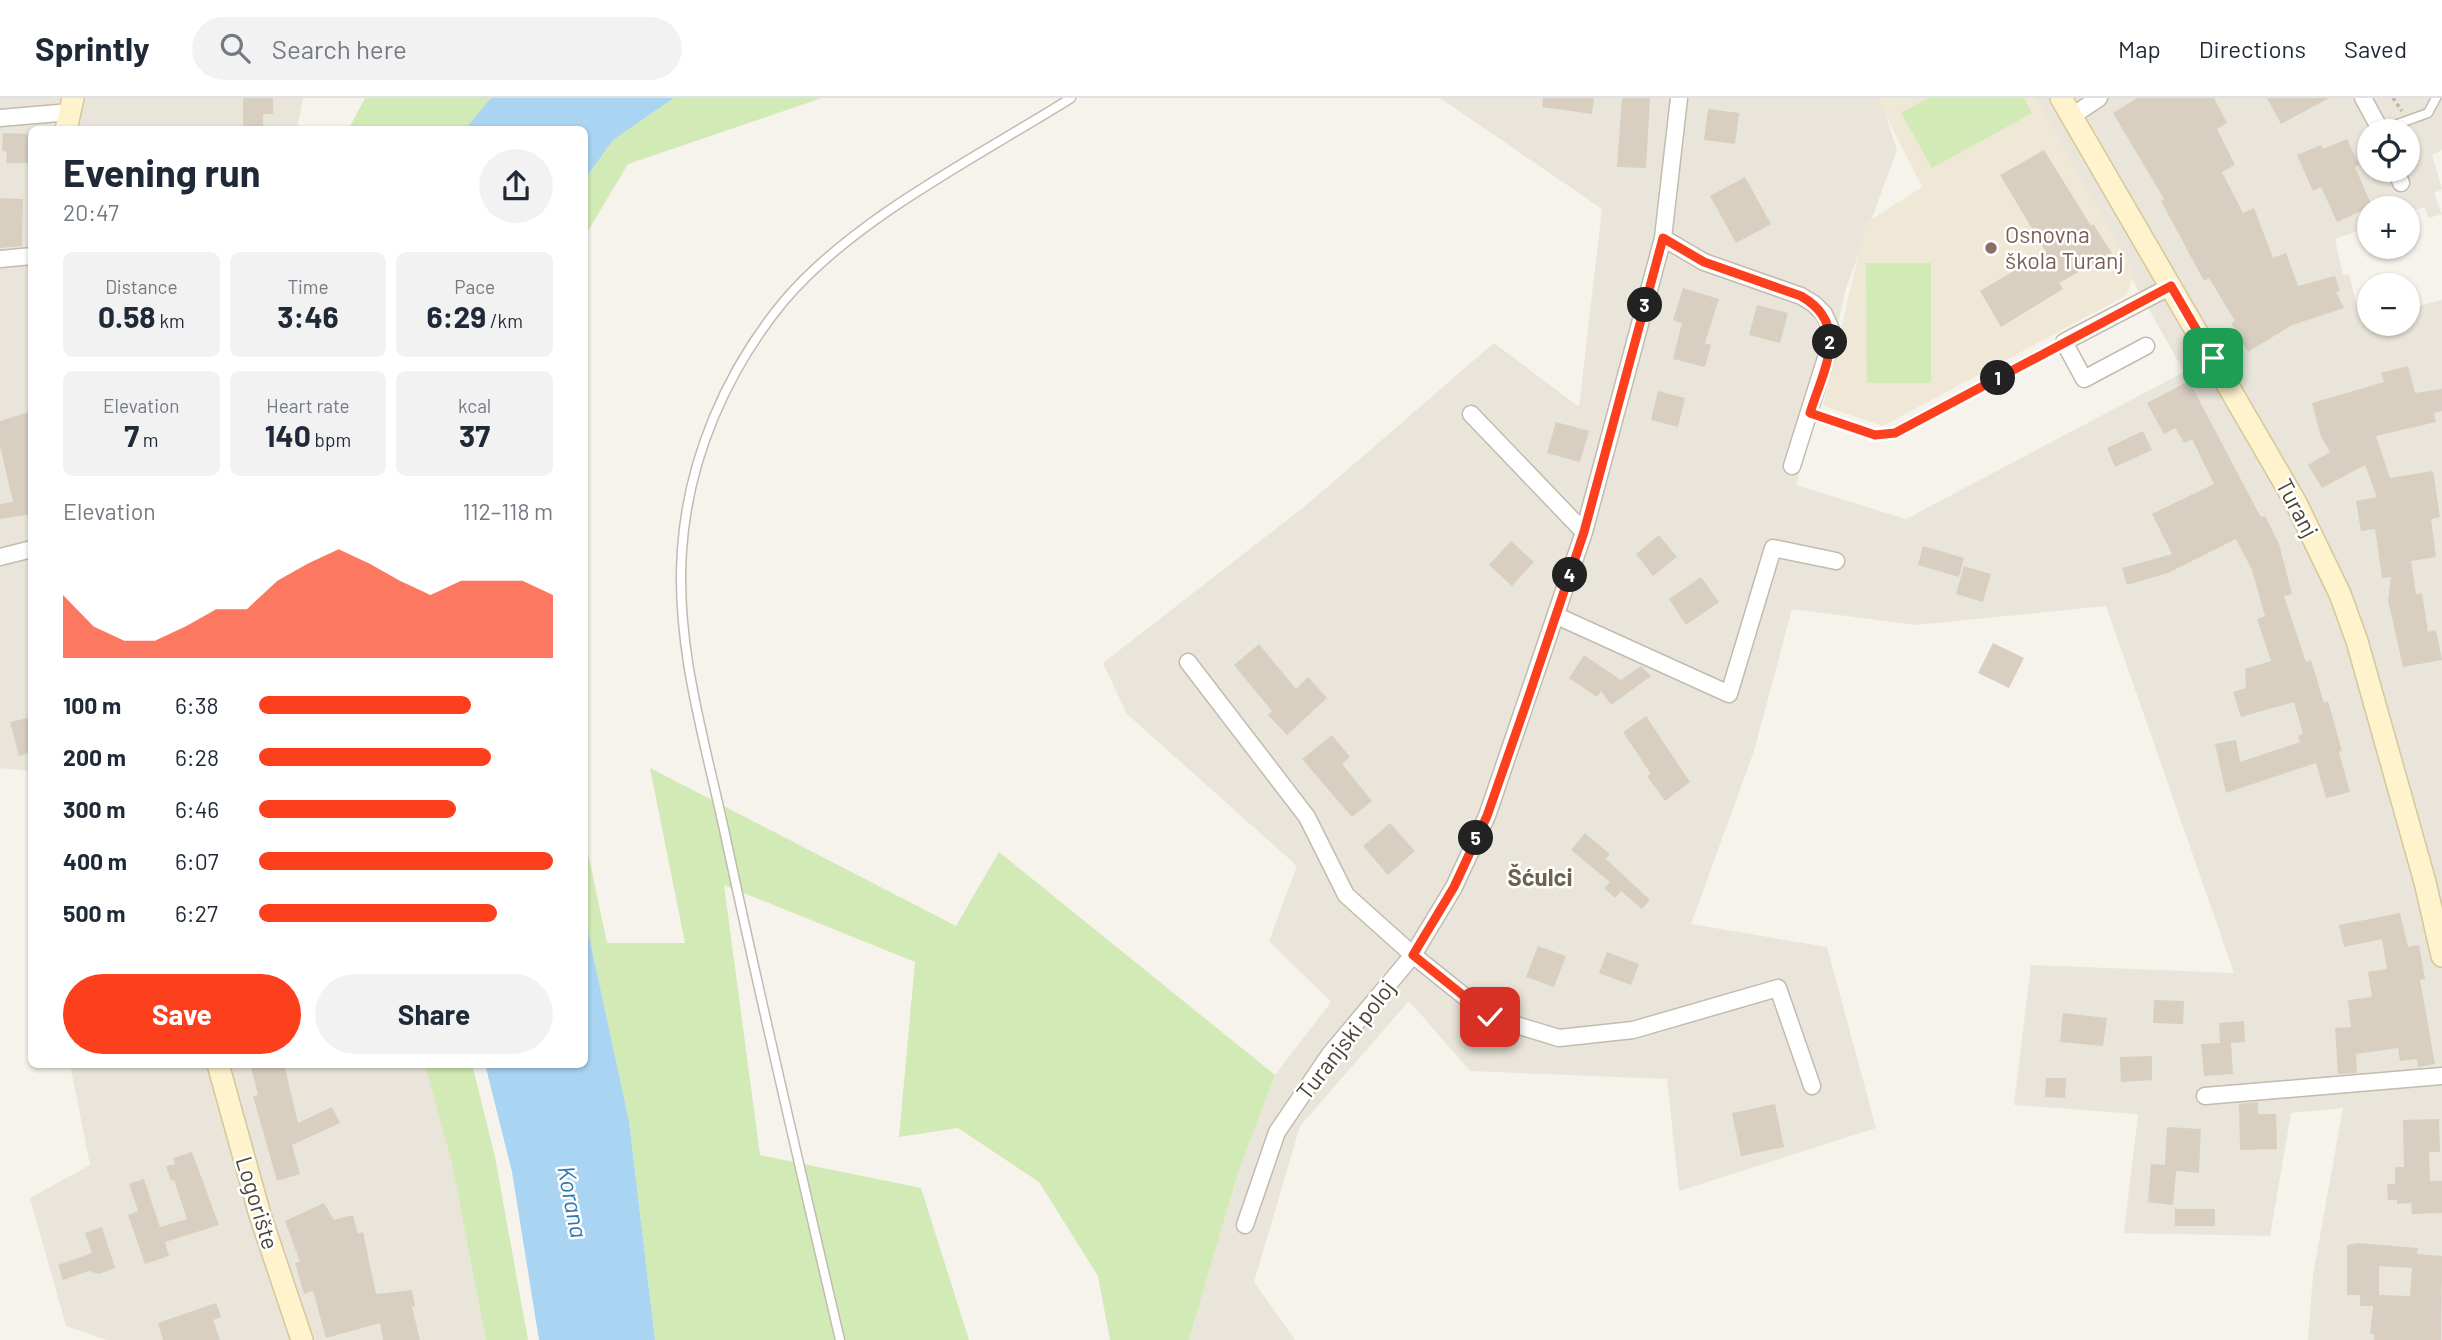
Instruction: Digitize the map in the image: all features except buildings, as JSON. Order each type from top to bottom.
[{"type":"main road","name":"Turanj","points":[[2066,107],[2296,503],[2340,594],[2357,641],[2425,881],[2442,956]]},
{"type":"main road","name":"Logorište","points":[[219,1068],[260,1214],[302,1340]]},
{"type":"street","name":"Turanjski poloj","points":[[1245,1226],[1277,1132],[1330,1054],[1413,955],[1454,887],[1487,816],[1584,532],[1663,238],[1679,98]]},
{"type":"street","points":[[2066,107],[2099,98]]},
{"type":"street","points":[[2363,98],[2374,119]]},
{"type":"street","points":[[0,117],[70,113]]},
{"type":"street","points":[[1663,238],[1704,262],[1801,296],[1824,314],[1830,327],[1830,342],[1792,466]]},
{"type":"street","points":[[0,259],[28,256]]},
{"type":"street","points":[[2146,346],[2084,379],[2064,342],[2171,286]]},
{"type":"street","points":[[1471,414],[1584,532]]},
{"type":"street","points":[[1557,615],[1729,694],[1773,548],[1836,561]]},
{"type":"street","points":[[0,557],[28,550]]},
{"type":"street","points":[[1188,662],[1307,817],[1346,895],[1413,955],[1490,1017],[1559,1038],[1633,1030],[1778,988],[1812,1086]]},
{"type":"street","points":[[2205,1096],[2442,1076]]},
{"type":"lane","points":[[840,1340],[749,949],[685,650],[680,581],[686,512],[703,445],[730,382],[765,326],[807,276],[831,254],[884,215],[1071,98]]},
{"type":"lane","points":[[2412,119],[2428,113],[2436,98]]},
{"type":"lane","points":[[1810,413],[1875,435],[1888,435],[2064,342]]},
{"type":"shaded area","points":[[0,98],[303,98],[298,126],[28,126],[28,771],[0,768]]},
{"type":"shaded area","points":[[1440,98],[1880,98],[1897,150],[1845,291],[1828,372],[1796,485],[1906,519],[2184,372],[2031,98],[2442,98],[2442,150],[2432,155],[2442,189],[2434,193],[2442,214],[2429,218],[2424,207],[2420,208],[2420,196],[2357,196],[2357,231],[2335,239],[2343,275],[2349,274],[2357,306],[2357,336],[2420,336],[2420,306],[2442,300],[2442,1340],[2308,1340],[2313,1275],[2343,1108],[2291,1113],[2270,1236],[2124,1233],[2138,1114],[2014,1105],[2031,965],[2234,973],[2106,606],[1916,625],[1792,609],[1754,751],[1691,924],[1827,947],[1876,1128],[1679,1191],[1667,1079],[1470,1071],[1409,1001],[1300,1126],[1254,1282],[1295,1340],[1189,1340],[1238,1173],[1275,1075],[1331,1002],[1269,941],[1297,866],[1127,714],[1103,663],[1304,507],[1494,343],[1579,407],[1602,209]]},
{"type":"shaded area","name":"Osnovna škola Turanj","points":[[1877,98],[2036,98],[2134,272],[2127,295],[1883,426],[1823,406],[1866,223],[1922,187]]},
{"type":"shaded area","points":[[71,1068],[452,1068],[511,1340],[107,1340],[66,1326],[30,1198],[90,1165]]},
{"type":"green space","points":[[365,98],[491,98],[468,126],[350,126]]},
{"type":"green space","points":[[674,98],[822,98],[628,164],[588,231],[588,175],[613,140]]},
{"type":"green space","points":[[1928,98],[2024,98],[2032,113],[1932,168],[1901,113]]},
{"type":"green space","points":[[1866,263],[1931,263],[1931,383],[1867,383]]},
{"type":"green space","points":[[650,768],[956,926],[999,852],[1275,1075],[1238,1173],[1189,1340],[1110,1340],[1098,1276],[1039,1182],[958,1128],[899,1137],[915,962],[724,885],[760,1155],[921,1188],[969,1340],[655,1340],[629,1121],[588,932],[588,853],[607,943],[685,943]]},
{"type":"green space","points":[[426,1068],[473,1068],[495,1157],[528,1340],[486,1340],[452,1163]]},
{"type":"water","points":[[491,98],[674,98],[613,140],[588,175],[588,126],[468,126]]},
{"type":"water","name":"Korana","points":[[588,932],[629,1121],[655,1340],[539,1340],[512,1172],[486,1068],[588,1068]]},
{"type":"place","name":"Osnovna škola Turanj","points":[[1991,248]]},
{"type":"district","name":"Šćulci","points":[[1540,878]]},
{"type":"route","points":[[1490,1017],[1413,955],[1454,887],[1487,816],[1584,532],[1663,238],[1704,262],[1801,296],[1814,304],[1824,314],[1830,327],[1830,342],[1810,413],[1875,435],[1895,433],[2171,286],[2213,358]]}]
